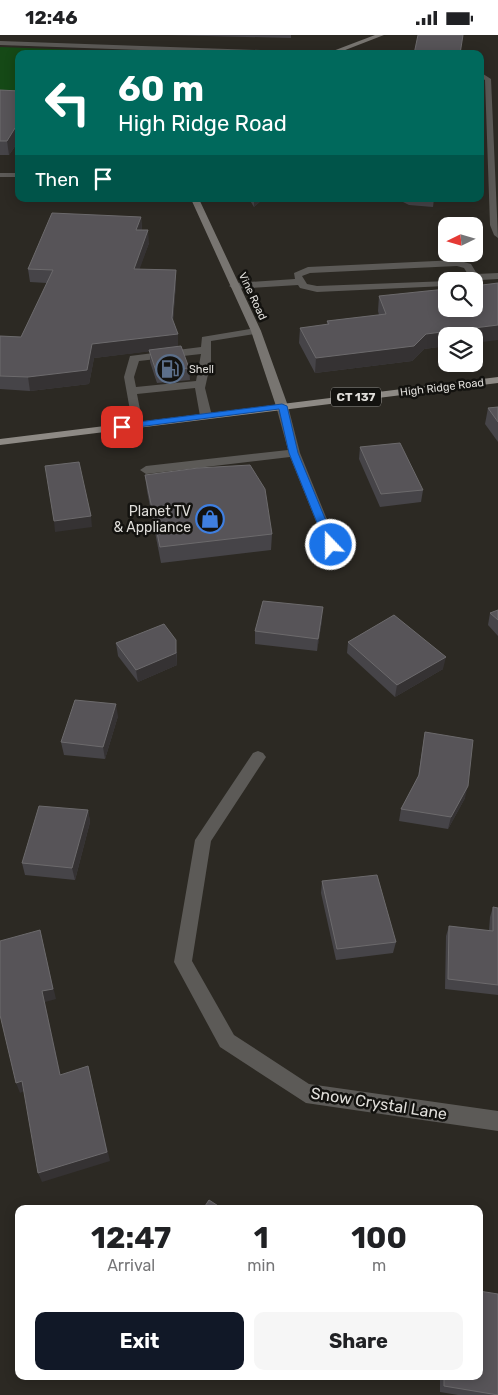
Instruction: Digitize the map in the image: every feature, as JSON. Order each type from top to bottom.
[{"type":"main road","name":"High Ridge Road","points":[[0,442],[498,380]]},
{"type":"street","points":[[343,50],[381,35]]},
{"type":"street","points":[[0,43],[200,50]]},
{"type":"street","points":[[484,76],[488,79],[494,225],[498,235]]},
{"type":"street","points":[[0,175],[15,175]]},
{"type":"street","name":"Vine Road","points":[[196,202],[256,331],[282,406]]},
{"type":"street","points":[[299,282],[297,275],[308,270],[457,263],[468,266],[469,272]]},
{"type":"street","points":[[483,278],[498,276]]},
{"type":"street","points":[[234,286],[299,282],[309,288],[317,289],[438,283]]},
{"type":"street","points":[[206,416],[201,385],[206,361],[206,339],[256,331]]},
{"type":"street","points":[[137,425],[129,377],[134,358],[206,350]]},
{"type":"street","points":[[131,391],[201,385]]},
{"type":"street","points":[[282,406],[294,453],[331,545]]},
{"type":"street","points":[[146,470],[294,453]]},
{"type":"street","name":"Snow Crystal Lane","points":[[258,757],[203,840],[183,962],[227,1041],[306,1093],[498,1121]]},
{"type":"green space","points":[[0,47],[78,50],[15,50],[15,102],[0,102]]},
{"type":"building","points":[[418,35],[463,35],[461,50],[415,50]]},
{"type":"building","points":[[0,90],[15,91],[15,128],[7,141],[0,141]]},
{"type":"building","points":[[52,213],[141,217],[136,230],[148,230],[134,269],[176,270],[172,318],[178,334],[92,344],[87,370],[28,377],[0,376],[0,336],[21,337],[53,270],[28,269]]},
{"type":"building","points":[[498,283],[498,325],[438,327],[438,332],[426,334],[414,346],[316,358],[300,328],[329,324],[327,321],[386,314],[379,296],[438,290],[438,317],[483,317],[483,285]]},
{"type":"building","points":[[181,346],[189,368],[156,371],[149,350]]},
{"type":"building","points":[[498,407],[498,422],[488,408]]},
{"type":"building","points":[[400,443],[423,490],[381,494],[360,447]]},
{"type":"building","points":[[79,462],[91,516],[54,521],[45,466]]},
{"type":"building","name":"Planet TV & Appliance","points":[[250,465],[265,489],[272,534],[160,547],[145,475],[198,468]]},
{"type":"building","points":[[263,601],[323,607],[318,639],[255,631]]},
{"type":"building","points":[[498,610],[498,620],[490,613]]},
{"type":"building","points":[[394,615],[446,657],[397,685],[348,642]]},
{"type":"building","points":[[164,624],[176,640],[176,653],[136,670],[116,643]]},
{"type":"building","points":[[75,700],[116,704],[103,747],[61,742]]},
{"type":"building","points":[[425,732],[473,740],[468,786],[451,817],[401,809],[419,775]]},
{"type":"building","points":[[39,806],[88,810],[72,868],[22,863]]},
{"type":"building","points":[[377,875],[396,942],[337,949],[322,881]]},
{"type":"building","points":[[493,907],[498,908],[498,985],[448,979],[449,926],[493,931]]},
{"type":"building","points":[[40,930],[53,989],[42,991],[60,1075],[88,1066],[107,1152],[38,1173],[22,1081],[16,1083],[0,1015],[0,941]]},
{"type":"building","points":[[209,1200],[217,1205],[206,1205]]},
{"type":"building","points":[[483,1292],[498,1294],[498,1395],[444,1386],[444,1380],[483,1380]]},
{"type":"place","name":"Shell","points":[[170,369]]},
{"type":"place","name":"Planet TV & Appliance","points":[[210,519]]},
{"type":"route","points":[[122,427],[282,406],[294,453],[331,545]]}]
